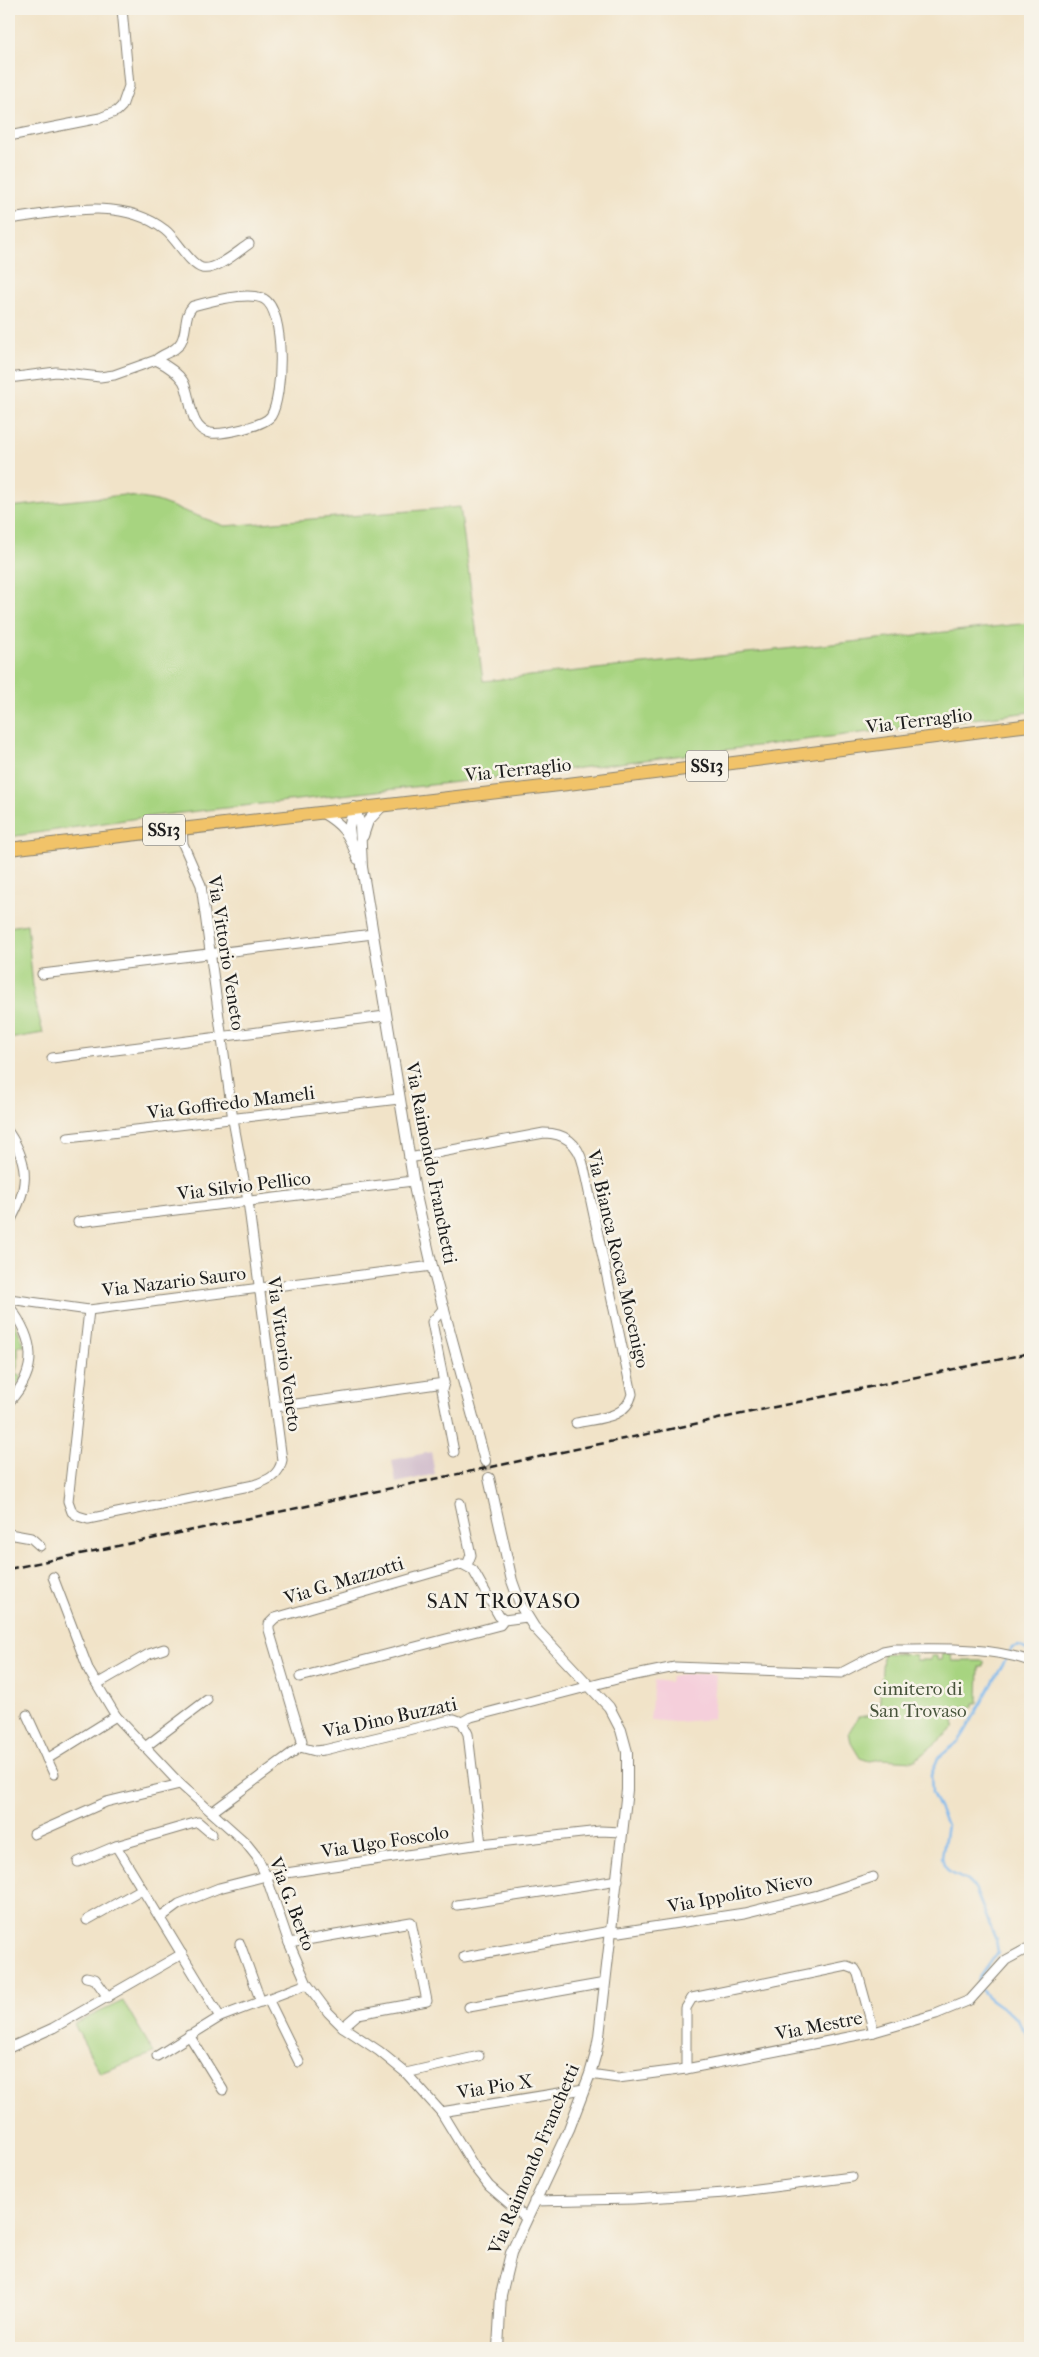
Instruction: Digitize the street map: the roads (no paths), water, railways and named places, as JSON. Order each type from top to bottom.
[{"type":"main road","name":"Via Terraglio","points":[[9,849],[354,807],[577,783],[1030,725]]},
{"type":"street","points":[[9,136],[100,118],[117,111],[122,106],[129,86],[122,9]]},
{"type":"street","points":[[9,219],[83,209],[123,212],[145,219],[163,228],[194,263],[203,268],[214,266],[249,244]]},
{"type":"street","points":[[9,378],[56,372],[100,378],[114,375],[156,360],[176,349],[186,330],[186,317],[193,306],[250,295],[264,299],[270,304],[277,321],[280,342],[277,398],[274,410],[270,417],[262,423],[210,433],[202,430],[196,422],[183,381],[164,364],[156,360]]},
{"type":"street","name":"Via Raimondo Franchetti","points":[[361,842],[368,821],[384,804]]},
{"type":"street","name":"Via Raimondo Franchetti","points":[[354,807],[349,827],[350,836],[362,867]]},
{"type":"street","name":"Via Raimondo Franchetti","points":[[354,807],[360,824],[362,867],[413,1181],[432,1266],[485,1461]]},
{"type":"street","name":"Via Raimondo Franchetti","points":[[320,811],[343,827],[350,836]]},
{"type":"street","name":"Via Vittorio Veneto","points":[[89,1310],[68,1501],[72,1512],[78,1516],[88,1518],[111,1514],[266,1481],[278,1473],[282,1460],[248,1202],[234,1120],[211,953],[199,879],[183,844],[182,828]]},
{"type":"street","points":[[42,974],[372,934]]},
{"type":"street","points":[[52,1058],[385,1016]]},
{"type":"street","name":"Via Goffredo Mameli","points":[[68,1138],[234,1120],[399,1099]]},
{"type":"street","points":[[9,1133],[21,1158],[25,1185],[19,1205],[9,1223]]},
{"type":"street","name":"Via Bianca Rocca Mocenigo","points":[[409,1158],[544,1133],[556,1133],[566,1137],[575,1145],[583,1164],[632,1394],[630,1403],[619,1414],[576,1423]]},
{"type":"street","name":"Via Silvio Pellico","points":[[78,1222],[413,1181]]},
{"type":"street","name":"Via Nazario Sauro","points":[[9,1299],[89,1310],[432,1266]]},
{"type":"street","points":[[9,1306],[27,1335],[31,1358],[22,1386],[9,1402]]},
{"type":"street","points":[[444,1308],[432,1322],[444,1383],[442,1390],[454,1452]]},
{"type":"street","points":[[275,1407],[444,1383]]},
{"type":"street","name":"Via Raimondo Franchetti","points":[[489,1478],[512,1581],[527,1617],[556,1651],[592,1686],[616,1717],[627,1752],[629,1776],[600,2036],[590,2074],[569,2129],[534,2200],[512,2253],[503,2284],[498,2328],[498,2348]]},
{"type":"street","points":[[460,1503],[471,1555],[466,1565],[473,1570],[499,1616],[504,1620]]},
{"type":"street","points":[[9,1534],[31,1538],[40,1546]]},
{"type":"street","name":"Via G. Mazzotti","points":[[300,1747],[302,1741],[269,1630],[269,1624],[275,1618],[456,1564],[466,1565]]},
{"type":"street","name":"Via G. Berto","points":[[53,1577],[89,1671],[116,1716],[180,1784],[245,1842],[257,1857],[266,1876],[289,1943],[307,1984],[328,2012],[343,2027],[379,2050],[406,2073],[441,2112],[475,2168],[489,2186],[526,2218]]},
{"type":"street","points":[[300,1677],[500,1625],[504,1620],[527,1617]]},
{"type":"street","name":"Via Dino Buzzati","points":[[212,1812],[300,1747],[315,1751],[324,1750],[454,1720],[462,1722],[470,1717],[621,1678],[675,1667],[841,1673],[883,1650],[894,1649],[974,1648],[1009,1654],[1030,1661]]},
{"type":"street","points":[[97,1684],[149,1654],[164,1649]]},
{"type":"street","points":[[145,1747],[207,1700]]},
{"type":"street","points":[[26,1715],[54,1774]]},
{"type":"street","points":[[47,1759],[116,1716]]},
{"type":"street","points":[[462,1722],[468,1734],[481,1844]]},
{"type":"street","points":[[34,1834],[106,1802],[180,1784]]},
{"type":"street","points":[[78,1862],[116,1846],[198,1822],[212,1834]]},
{"type":"street","name":"Via Ugo Foscolo","points":[[160,1918],[180,1904],[220,1888],[266,1876],[481,1844],[600,1831],[622,1832]]},
{"type":"street","points":[[116,1846],[220,2017]]},
{"type":"street","name":"Via Ippolito Nievo","points":[[612,1931],[620,1932],[744,1913],[818,1895],[873,1877]]},
{"type":"street","points":[[457,1905],[618,1880]]},
{"type":"street","points":[[87,1920],[142,1889]]},
{"type":"street","points":[[289,1943],[411,1922],[427,2001],[358,2014],[343,2027]]},
{"type":"street","points":[[464,1957],[612,1931]]},
{"type":"street","points":[[240,1944],[265,2000],[299,2062]]},
{"type":"street","name":"Via Mestre","points":[[590,2074],[618,2078],[686,2069],[874,2032],[963,2004],[979,1992],[1006,1960],[1030,1947]]},
{"type":"street","points":[[9,2048],[53,2028],[182,1954]]},
{"type":"street","points":[[686,2069],[686,2008],[692,1998],[847,1966],[855,1969],[858,1974],[874,2032]]},
{"type":"street","points":[[86,1977],[95,1979],[108,1997]]},
{"type":"street","points":[[469,2008],[605,1983]]},
{"type":"street","points":[[157,2056],[220,2017],[307,1984]]},
{"type":"street","points":[[189,2035],[223,2090]]},
{"type":"street","points":[[406,2073],[479,2056]]},
{"type":"street","name":"Via Pio X","points":[[441,2112],[584,2089]]},
{"type":"street","points":[[534,2200],[633,2199],[716,2194],[852,2177]]},
{"type":"waterway","points":[[1030,1651],[1018,1646],[1012,1648],[965,1732],[959,1741],[938,1758],[931,1775],[932,1793],[947,1825],[942,1857],[944,1865],[949,1872],[967,1881],[975,1889],[996,1940],[998,1952],[978,1980],[980,1986],[986,1996],[1014,2016],[1030,2039]]},
{"type":"tunnel","points":[[485,1461],[489,1478]]},
{"type":"railway","points":[[9,1569],[1030,1353]]},
{"type":"district","name":"SAN TROVASO","points":[[504,1601]]},
{"type":"park label","name":"cimitero di San Trovaso","points":[[918,1700]]}]
